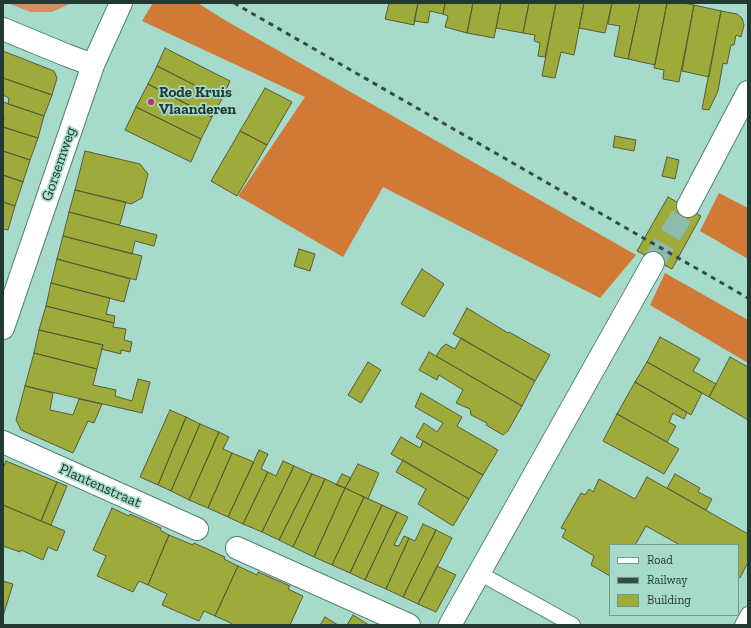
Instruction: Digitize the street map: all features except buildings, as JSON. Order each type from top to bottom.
[{"type":"street","name":"Gorsemweg","points":[[3,328],[93,65],[121,3]]},
{"type":"street","points":[[3,29],[93,65]]},
{"type":"street","points":[[688,206],[748,92]]},
{"type":"street","points":[[450,625],[654,263]]},
{"type":"street","name":"Plantenstraat","points":[[3,442],[197,529]]},
{"type":"street","points":[[237,548],[409,625]]},
{"type":"lane","points":[[479,573],[573,625]]},
{"type":"lane","points":[[742,625],[748,614]]},
{"type":"shaded area","points":[[7,3],[72,3],[52,12],[31,12]]},
{"type":"shaded area","points":[[153,3],[198,3],[223,19],[636,255],[600,298],[383,187],[343,257],[238,196],[305,97],[142,21]]},
{"type":"shaded area","points":[[719,193],[748,208],[748,259],[700,231]]},
{"type":"shaded area","points":[[665,273],[748,320],[748,363],[650,305]]},
{"type":"tunnel","points":[[653,263],[688,206]]},
{"type":"railway","points":[[234,3],[748,298]]},
{"type":"place","name":"Rode Kruis Vlaanderen","points":[[151,102]]}]
